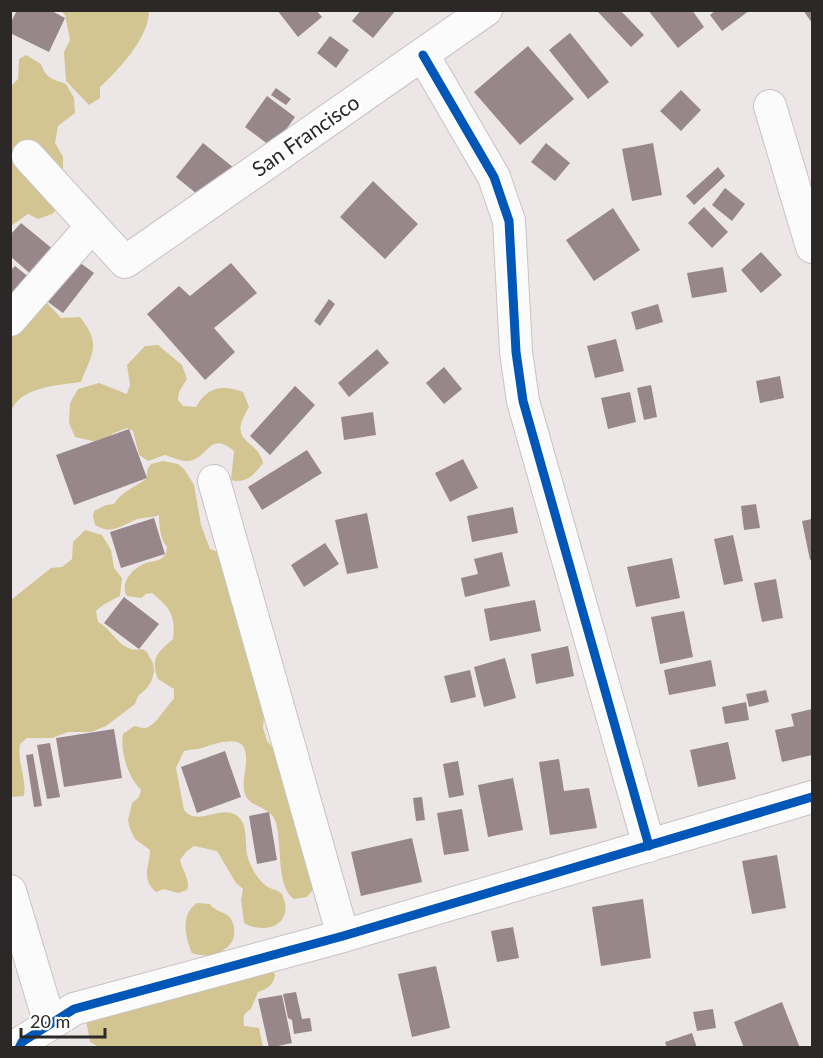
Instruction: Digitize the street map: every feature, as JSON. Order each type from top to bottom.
[{"type":"street","name":"San Francisco","points":[[92,226],[125,262],[486,10]]},
{"type":"street","points":[[423,55],[494,177],[509,220],[516,352],[523,401],[649,846]]},
{"type":"street","points":[[770,106],[813,247]]},
{"type":"street","points":[[10,320],[92,226],[28,156]]},
{"type":"street","points":[[214,481],[343,936]]},
{"type":"street","points":[[19,1047],[22,1042],[74,1009],[343,936],[813,797]]},
{"type":"street","points":[[10,891],[50,1024]]},
{"type":"shaded area","points":[[61,11],[149,11],[148,21],[139,42],[116,72],[100,87],[100,98],[89,105],[66,81],[64,52],[70,40],[65,15]]},
{"type":"shaded area","points":[[26,55],[41,64],[50,78],[66,84],[74,98],[75,113],[58,126],[55,143],[63,157],[63,188],[58,208],[52,214],[38,219],[28,214],[11,226],[11,86],[18,79],[19,59]]},
{"type":"shaded area","points":[[48,304],[61,318],[80,317],[91,335],[93,349],[81,382],[51,386],[30,393],[15,404],[11,413],[11,308]]},
{"type":"shaded area","points":[[158,345],[182,365],[187,379],[179,392],[178,400],[183,406],[196,407],[205,395],[216,389],[228,388],[243,392],[249,407],[240,428],[241,434],[255,448],[263,463],[250,477],[241,481],[231,480],[234,451],[219,443],[214,444],[196,459],[189,461],[165,455],[148,461],[139,455],[133,431],[127,428],[112,434],[106,444],[75,437],[69,423],[70,403],[78,389],[99,383],[127,394],[130,385],[127,365],[145,346]]},
{"type":"shaded area","points":[[163,461],[178,464],[184,469],[194,485],[201,525],[210,549],[224,557],[228,564],[232,580],[234,611],[266,690],[263,728],[267,741],[280,757],[319,882],[307,897],[294,899],[288,893],[282,874],[275,820],[268,812],[247,799],[245,794],[246,757],[245,749],[241,744],[230,741],[184,751],[176,768],[184,810],[196,817],[222,812],[240,818],[252,868],[266,886],[282,894],[285,913],[278,923],[268,928],[249,926],[244,923],[241,900],[243,889],[236,883],[217,851],[194,846],[180,860],[187,879],[187,890],[178,893],[164,889],[156,892],[147,877],[150,850],[135,839],[130,829],[128,820],[132,803],[139,797],[141,790],[136,785],[126,764],[123,734],[134,726],[147,728],[152,725],[174,699],[174,689],[158,679],[155,660],[173,639],[174,624],[167,608],[152,593],[141,598],[127,596],[125,586],[132,572],[141,565],[162,558],[166,554],[167,547],[161,536],[159,515],[138,519],[111,529],[95,525],[93,516],[94,511],[114,504],[125,492],[146,479],[151,464]]},
{"type":"shaded area","points":[[85,530],[102,535],[111,550],[114,568],[122,578],[120,596],[96,611],[98,622],[123,645],[134,650],[146,651],[153,663],[152,680],[138,696],[135,704],[106,726],[91,732],[68,732],[52,738],[27,738],[20,744],[19,751],[24,796],[11,797],[11,600],[51,568],[62,567],[72,559],[73,542]]},
{"type":"shaded area","points":[[197,903],[210,904],[228,915],[232,921],[233,938],[224,950],[209,955],[192,953],[187,940],[186,920],[188,913]]},
{"type":"shaded area","points":[[269,969],[275,974],[272,984],[258,992],[251,1009],[246,1012],[244,1018],[244,1026],[259,1028],[263,1047],[109,1048],[90,1042],[86,1020]]},
{"type":"building","points":[[17,10],[50,10],[65,18],[49,52],[10,33],[10,24]]},
{"type":"building","points":[[277,10],[316,10],[322,17],[298,37]]},
{"type":"building","points":[[361,10],[396,10],[373,38],[352,21]]},
{"type":"building","points":[[600,10],[620,10],[644,35],[631,47],[598,12]]},
{"type":"building","points":[[648,10],[692,10],[704,27],[678,48]]},
{"type":"building","points":[[716,10],[750,10],[722,31],[710,15]]},
{"type":"building","points":[[803,10],[812,10],[812,23]]},
{"type":"building","points":[[570,33],[609,82],[588,99],[549,50]]},
{"type":"building","points":[[330,36],[349,50],[336,68],[317,53]]},
{"type":"building","points":[[528,46],[574,99],[520,145],[474,92]]},
{"type":"building","points":[[276,88],[291,99],[286,105],[271,95]]},
{"type":"building","points":[[681,90],[701,110],[681,131],[660,111]]},
{"type":"building","points":[[267,96],[295,117],[273,148],[245,127]]},
{"type":"building","points":[[203,143],[234,168],[207,202],[176,177]]},
{"type":"building","points":[[546,143],[570,163],[555,181],[531,162]]},
{"type":"building","points":[[653,143],[662,195],[632,201],[622,149]]},
{"type":"building","points":[[718,167],[725,176],[694,205],[686,196]]},
{"type":"building","points":[[373,181],[418,224],[385,259],[340,217]]},
{"type":"building","points":[[725,188],[745,204],[732,221],[712,205]]},
{"type":"building","points":[[704,207],[728,232],[712,248],[688,223]]},
{"type":"building","points":[[613,208],[640,250],[594,281],[566,240]]},
{"type":"building","points":[[21,223],[54,250],[33,276],[10,256],[10,235]]},
{"type":"building","points":[[761,252],[782,275],[761,293],[741,270]]},
{"type":"building","points":[[79,262],[94,273],[63,313],[48,302]]},
{"type":"building","points":[[231,263],[257,293],[214,328],[235,352],[205,380],[147,314],[179,286],[190,296]]},
{"type":"building","points":[[15,266],[30,278],[10,301],[10,271]]},
{"type":"building","points":[[723,267],[727,292],[692,298],[687,273]]},
{"type":"building","points":[[329,299],[335,304],[320,326],[314,321]]},
{"type":"building","points":[[658,304],[663,322],[636,330],[631,312]]},
{"type":"building","points":[[616,339],[624,371],[595,378],[587,346]]},
{"type":"building","points":[[377,349],[389,363],[349,397],[338,383]]},
{"type":"building","points":[[444,367],[462,389],[444,404],[426,383]]},
{"type":"building","points":[[780,376],[784,398],[760,403],[756,381]]},
{"type":"building","points":[[651,385],[657,417],[644,420],[637,388]]},
{"type":"building","points":[[295,386],[315,405],[270,455],[250,436]]},
{"type":"building","points":[[630,392],[636,422],[608,429],[601,398]]},
{"type":"building","points":[[373,412],[376,435],[344,440],[341,417]]},
{"type":"building","points":[[129,429],[147,478],[74,505],[56,455]]},
{"type":"building","points":[[307,450],[322,473],[262,510],[248,487]]},
{"type":"building","points":[[463,459],[478,488],[450,502],[435,473]]},
{"type":"building","points":[[756,504],[760,528],[744,530],[741,506]]},
{"type":"building","points":[[513,507],[518,533],[472,542],[467,516]]},
{"type":"building","points":[[367,513],[378,568],[347,574],[335,520]]},
{"type":"building","points":[[154,518],[165,554],[121,568],[110,532]]},
{"type":"building","points":[[812,519],[812,559],[810,560],[802,521]]},
{"type":"building","points":[[733,535],[743,581],[724,585],[714,539]]},
{"type":"building","points":[[325,543],[339,564],[304,587],[291,565]]},
{"type":"building","points":[[502,552],[510,586],[465,597],[461,578],[478,574],[474,559]]},
{"type":"building","points":[[672,558],[680,598],[636,607],[627,567]]},
{"type":"building","points":[[776,579],[783,618],[762,622],[754,583]]},
{"type":"building","points":[[124,597],[159,624],[139,649],[104,623]]},
{"type":"building","points":[[535,600],[541,631],[490,641],[484,609]]},
{"type":"building","points":[[684,611],[693,657],[660,664],[651,617]]},
{"type":"building","points":[[568,646],[574,676],[536,684],[531,654]]},
{"type":"building","points":[[505,658],[516,698],[484,707],[474,667]]},
{"type":"building","points":[[711,660],[716,686],[669,695],[664,670]]},
{"type":"building","points":[[470,670],[476,697],[451,703],[444,676]]},
{"type":"building","points":[[766,690],[769,702],[749,707],[746,694]]},
{"type":"building","points":[[746,702],[749,720],[725,724],[722,707]]},
{"type":"building","points":[[812,709],[812,755],[782,762],[775,730],[794,726],[791,714]]},
{"type":"building","points":[[114,729],[122,778],[64,787],[56,738]]},
{"type":"building","points":[[728,742],[736,779],[698,787],[690,750]]},
{"type":"building","points":[[50,743],[60,797],[47,799],[37,745]]},
{"type":"building","points":[[225,751],[241,797],[197,813],[181,767]]},
{"type":"building","points":[[33,754],[42,806],[34,807],[26,755]]},
{"type":"building","points":[[559,759],[564,791],[589,788],[597,828],[550,835],[539,762]]},
{"type":"building","points":[[458,761],[464,795],[449,798],[443,764]]},
{"type":"building","points":[[513,778],[523,830],[488,837],[478,785]]},
{"type":"building","points":[[422,797],[425,820],[416,821],[413,798]]},
{"type":"building","points":[[462,809],[469,851],[444,855],[437,813]]},
{"type":"building","points":[[269,812],[277,860],[257,864],[249,816]]},
{"type":"building","points":[[412,838],[422,882],[361,896],[351,852]]},
{"type":"building","points":[[777,855],[786,908],[752,914],[742,861]]},
{"type":"building","points":[[643,899],[651,958],[601,966],[592,907]]},
{"type":"building","points":[[513,927],[519,958],[497,962],[491,931]]},
{"type":"building","points":[[436,966],[450,1028],[412,1037],[398,974]]},
{"type":"building","points":[[296,992],[302,1019],[310,1018],[312,1031],[294,1034],[283,994]]},
{"type":"building","points":[[282,995],[292,1043],[269,1048],[258,999]]},
{"type":"building","points":[[782,1002],[800,1048],[744,1048],[734,1022]]},
{"type":"building","points":[[713,1009],[716,1028],[697,1031],[693,1012]]},
{"type":"building","points":[[692,1033],[697,1048],[667,1048],[665,1042]]},
{"type":"cycle path","points":[[423,55],[494,177],[509,221],[516,352],[523,401],[649,846]]},
{"type":"cycle path","points":[[19,1048],[22,1042],[74,1009],[343,936],[812,797]]}]
